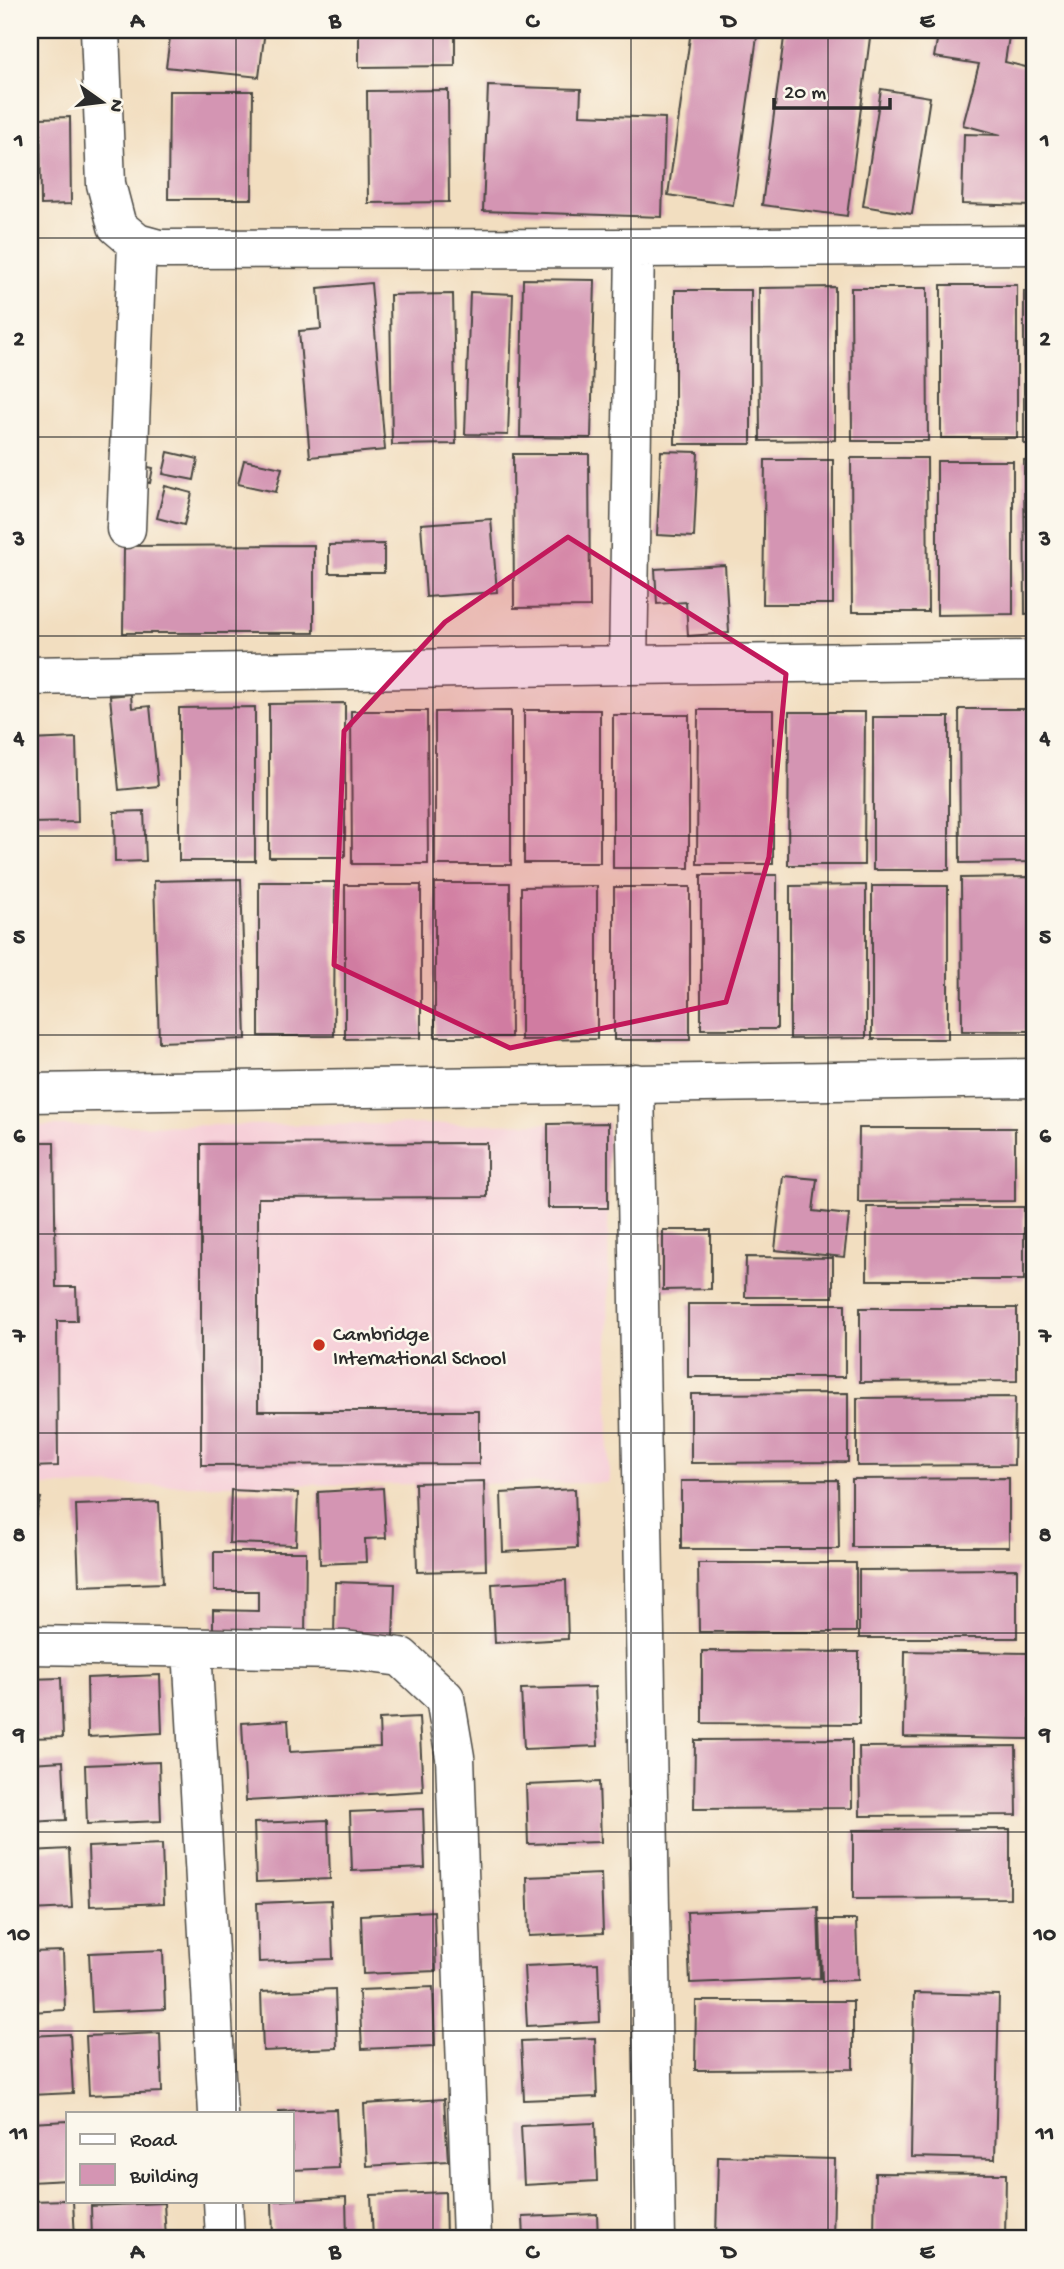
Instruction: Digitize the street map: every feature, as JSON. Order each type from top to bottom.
[{"type":"street","points":[[100,30],[106,184],[117,226],[137,243],[159,249],[1034,245]]},
{"type":"street","points":[[126,528],[137,243]]},
{"type":"street","points":[[628,665],[635,248]]},
{"type":"street","points":[[30,677],[1034,660]]},
{"type":"street","points":[[30,1093],[1034,1078]]},
{"type":"street","points":[[635,1083],[656,2239]]},
{"type":"street","points":[[30,1645],[345,1650],[401,1657],[445,1698],[455,1757],[472,2239]]},
{"type":"street","points":[[192,1648],[218,2112]]},
{"type":"street","points":[[223,2202],[225,2239]]},
{"type":"highlighted area","points":[[568,537],[786,674],[769,857],[726,1002],[510,1048],[334,965],[344,731],[445,622]]},
{"type":"shaded area","name":"Cambridge International School","points":[[608,1123],[609,1483],[30,1486],[30,1126]]},
{"type":"building","points":[[171,30],[265,30],[259,77],[166,67]]},
{"type":"building","points":[[359,30],[455,30],[455,66],[359,67]]},
{"type":"building","points":[[691,30],[758,30],[733,205],[668,195]]},
{"type":"building","points":[[785,30],[871,30],[847,216],[762,205]]},
{"type":"building","points":[[939,30],[1010,30],[1005,62],[1034,69],[1034,206],[962,204],[964,134],[1001,135],[963,125],[979,64],[934,57]]},
{"type":"building","points":[[488,86],[581,89],[580,115],[665,118],[662,217],[483,211]]},
{"type":"building","points":[[881,89],[930,97],[912,214],[863,206]]},
{"type":"building","points":[[448,90],[449,202],[368,203],[367,91]]},
{"type":"building","points":[[169,91],[253,91],[252,199],[168,199]]},
{"type":"building","points":[[70,117],[71,204],[41,205],[40,118]]},
{"type":"building","points":[[523,279],[595,280],[591,438],[520,437]]},
{"type":"building","points":[[371,283],[385,450],[310,457],[299,331],[321,329],[318,288]]},
{"type":"building","points":[[941,285],[1017,285],[1017,438],[941,438]]},
{"type":"building","points":[[835,287],[835,440],[760,441],[759,288]]},
{"type":"building","points":[[851,288],[927,288],[928,441],[852,441]]},
{"type":"building","points":[[675,290],[751,290],[751,444],[675,444]]},
{"type":"building","points":[[1024,291],[1034,291],[1034,444],[1024,444]]},
{"type":"building","points":[[470,292],[513,294],[508,435],[465,434]]},
{"type":"building","points":[[453,294],[456,444],[392,445],[390,295]]},
{"type":"building","points":[[661,451],[698,452],[694,537],[657,535]]},
{"type":"building","points":[[168,452],[198,459],[194,480],[163,474]]},
{"type":"building","points":[[513,454],[589,454],[590,607],[514,608]]},
{"type":"building","points":[[851,458],[927,458],[928,612],[852,612]]},
{"type":"building","points":[[244,460],[282,468],[276,492],[238,484]]},
{"type":"building","points":[[765,460],[833,460],[833,604],[763,604]]},
{"type":"building","points":[[1024,460],[1034,460],[1034,614],[1025,614]]},
{"type":"building","points":[[937,461],[1013,461],[1013,614],[937,615]]},
{"type":"building","points":[[138,465],[153,468],[150,483],[134,480]]},
{"type":"building","points":[[165,486],[192,493],[184,525],[157,518]]},
{"type":"building","points":[[491,519],[497,592],[426,597],[421,524]]},
{"type":"building","points":[[384,544],[384,573],[329,573],[329,545]]},
{"type":"building","points":[[314,545],[314,633],[123,633],[124,546]]},
{"type":"building","points":[[725,565],[729,633],[688,636],[686,602],[657,604],[655,569]]},
{"type":"building","points":[[131,694],[132,708],[150,706],[158,786],[119,790],[110,696]]},
{"type":"building","points":[[345,703],[345,857],[269,857],[269,704]]},
{"type":"building","points":[[255,707],[255,861],[179,861],[179,708]]},
{"type":"building","points":[[959,709],[1034,709],[1034,862],[960,863]]},
{"type":"building","points":[[524,710],[600,710],[600,863],[524,863]]},
{"type":"building","points":[[698,710],[773,710],[773,864],[697,864]]},
{"type":"building","points":[[351,711],[427,711],[428,864],[352,864]]},
{"type":"building","points":[[511,711],[511,865],[435,865],[435,712]]},
{"type":"building","points":[[789,712],[865,712],[864,865],[788,865]]},
{"type":"building","points":[[613,715],[689,715],[689,868],[613,868]]},
{"type":"building","points":[[873,717],[949,717],[949,870],[873,870]]},
{"type":"building","points":[[76,738],[78,822],[30,823],[30,740]]},
{"type":"building","points":[[144,811],[146,861],[115,862],[114,812]]},
{"type":"building","points":[[701,875],[777,875],[777,1029],[701,1029]]},
{"type":"building","points":[[1034,877],[1034,1031],[962,1031],[961,878]]},
{"type":"building","points":[[241,879],[246,1039],[159,1042],[154,881]]},
{"type":"building","points":[[259,882],[335,882],[334,1036],[259,1036]]},
{"type":"building","points":[[435,883],[510,883],[511,1037],[435,1037]]},
{"type":"building","points":[[345,885],[421,885],[421,1038],[345,1039]]},
{"type":"building","points":[[866,885],[866,1038],[790,1039],[790,886]]},
{"type":"building","points":[[597,886],[597,1039],[521,1040],[521,887]]},
{"type":"building","points":[[872,886],[948,886],[948,1039],[872,1039]]},
{"type":"building","points":[[614,887],[690,887],[690,1040],[614,1040]]},
{"type":"building","points":[[608,1123],[608,1208],[548,1208],[548,1124]]},
{"type":"building","points":[[859,1128],[1015,1128],[1015,1201],[858,1202]]},
{"type":"building","points":[[30,1142],[54,1142],[56,1287],[76,1287],[77,1321],[57,1321],[58,1466],[30,1467]]},
{"type":"building","points":[[487,1143],[487,1197],[258,1198],[258,1411],[479,1411],[479,1464],[201,1465],[201,1144]]},
{"type":"building","points":[[783,1176],[817,1179],[813,1211],[849,1215],[844,1257],[775,1250]]},
{"type":"building","points":[[867,1207],[1024,1207],[1024,1280],[867,1280]]},
{"type":"building","points":[[663,1230],[711,1230],[711,1289],[663,1290]]},
{"type":"building","points":[[746,1257],[833,1258],[833,1297],[745,1297]]},
{"type":"building","points":[[688,1304],[845,1304],[845,1377],[688,1377]]},
{"type":"building","points":[[860,1308],[1017,1308],[1017,1381],[860,1382]]},
{"type":"building","points":[[848,1393],[848,1462],[691,1463],[691,1394]]},
{"type":"building","points":[[1015,1397],[1014,1465],[857,1466],[857,1398]]},
{"type":"building","points":[[1009,1478],[1009,1547],[852,1547],[852,1479]]},
{"type":"building","points":[[838,1480],[839,1549],[681,1549],[681,1481]]},
{"type":"building","points":[[484,1481],[486,1570],[417,1572],[415,1483]]},
{"type":"building","points":[[383,1488],[386,1538],[365,1539],[366,1562],[320,1564],[318,1492]]},
{"type":"building","points":[[575,1489],[577,1548],[503,1552],[501,1493]]},
{"type":"building","points":[[231,1490],[298,1493],[296,1545],[229,1543]]},
{"type":"building","points":[[30,1495],[41,1498],[30,1534]]},
{"type":"building","points":[[159,1502],[163,1583],[79,1586],[76,1505]]},
{"type":"building","points":[[214,1552],[306,1552],[305,1638],[213,1637],[213,1610],[258,1611],[258,1591],[214,1591]]},
{"type":"building","points":[[698,1563],[856,1563],[856,1632],[699,1632]]},
{"type":"building","points":[[1017,1569],[1017,1638],[859,1638],[859,1570]]},
{"type":"building","points":[[566,1580],[568,1639],[495,1643],[492,1584]]},
{"type":"building","points":[[335,1582],[395,1584],[393,1639],[334,1637]]},
{"type":"building","points":[[702,1651],[859,1652],[859,1724],[702,1723]]},
{"type":"building","points":[[905,1651],[1031,1653],[1030,1739],[904,1737]]},
{"type":"building","points":[[160,1675],[162,1733],[88,1737],[87,1678]]},
{"type":"building","points":[[61,1678],[63,1737],[30,1738],[30,1679]]},
{"type":"building","points":[[595,1687],[598,1746],[524,1749],[521,1689]]},
{"type":"building","points":[[419,1717],[423,1791],[246,1801],[242,1723],[288,1720],[290,1752],[380,1747],[379,1719]]},
{"type":"building","points":[[852,1739],[852,1808],[694,1809],[695,1740]]},
{"type":"building","points":[[1016,1746],[1017,1815],[860,1816],[859,1747]]},
{"type":"building","points":[[63,1761],[66,1820],[30,1822],[30,1763]]},
{"type":"building","points":[[159,1762],[161,1821],[87,1824],[85,1765]]},
{"type":"building","points":[[599,1782],[601,1842],[528,1844],[526,1785]]},
{"type":"building","points":[[423,1809],[425,1868],[352,1871],[350,1812]]},
{"type":"building","points":[[328,1820],[330,1879],[256,1882],[254,1823]]},
{"type":"building","points":[[1010,1829],[1010,1898],[853,1899],[853,1830]]},
{"type":"building","points":[[162,1844],[164,1903],[90,1906],[88,1847]]},
{"type":"building","points":[[69,1849],[72,1908],[30,1910],[30,1851]]},
{"type":"building","points":[[601,1874],[603,1933],[529,1936],[527,1877]]},
{"type":"building","points":[[331,1900],[333,1959],[259,1962],[257,1903]]},
{"type":"building","points":[[818,1907],[820,1978],[690,1983],[687,1912]]},
{"type":"building","points":[[434,1911],[436,1971],[363,1974],[361,1915]]},
{"type":"building","points":[[820,1920],[856,1920],[858,1980],[822,1981]]},
{"type":"building","points":[[163,1950],[165,2009],[92,2012],[89,1953]]},
{"type":"building","points":[[63,1951],[65,2010],[30,2012],[30,1952]]},
{"type":"building","points":[[598,1963],[600,2022],[527,2026],[524,1966]]},
{"type":"building","points":[[433,1987],[435,2046],[362,2049],[359,1990]]},
{"type":"building","points":[[335,1989],[337,2048],[263,2051],[261,1992]]},
{"type":"building","points":[[914,1993],[999,1995],[995,2159],[911,2157]]},
{"type":"building","points":[[696,2001],[853,2001],[853,2069],[695,2070]]},
{"type":"building","points":[[160,2033],[162,2092],[89,2095],[86,2036]]},
{"type":"building","points":[[70,2034],[73,2093],[30,2095],[30,2036]]},
{"type":"building","points":[[595,2038],[597,2097],[524,2100],[521,2041]]},
{"type":"building","points":[[444,2099],[448,2161],[367,2166],[364,2104]]},
{"type":"building","points":[[336,2109],[339,2168],[294,2170],[294,2112],[279,2111]]},
{"type":"building","points":[[66,2121],[66,2180],[30,2182],[30,2123]]},
{"type":"building","points":[[595,2123],[597,2181],[524,2185],[521,2126]]},
{"type":"building","points":[[718,2156],[835,2159],[833,2239],[716,2239]]},
{"type":"building","points":[[875,2173],[1006,2174],[1005,2239],[874,2239]]},
{"type":"building","points":[[445,2192],[446,2239],[373,2239],[371,2195]]},
{"type":"building","points":[[346,2197],[347,2239],[273,2239],[272,2202],[294,2202],[294,2200]]},
{"type":"building","points":[[30,2201],[73,2202],[75,2239],[30,2239]]},
{"type":"building","points":[[164,2203],[166,2239],[92,2239],[91,2206]]},
{"type":"building","points":[[597,2214],[598,2239],[524,2239],[523,2217]]},
{"type":"place","name":"Cambridge International School","points":[[319,1345]]}]
